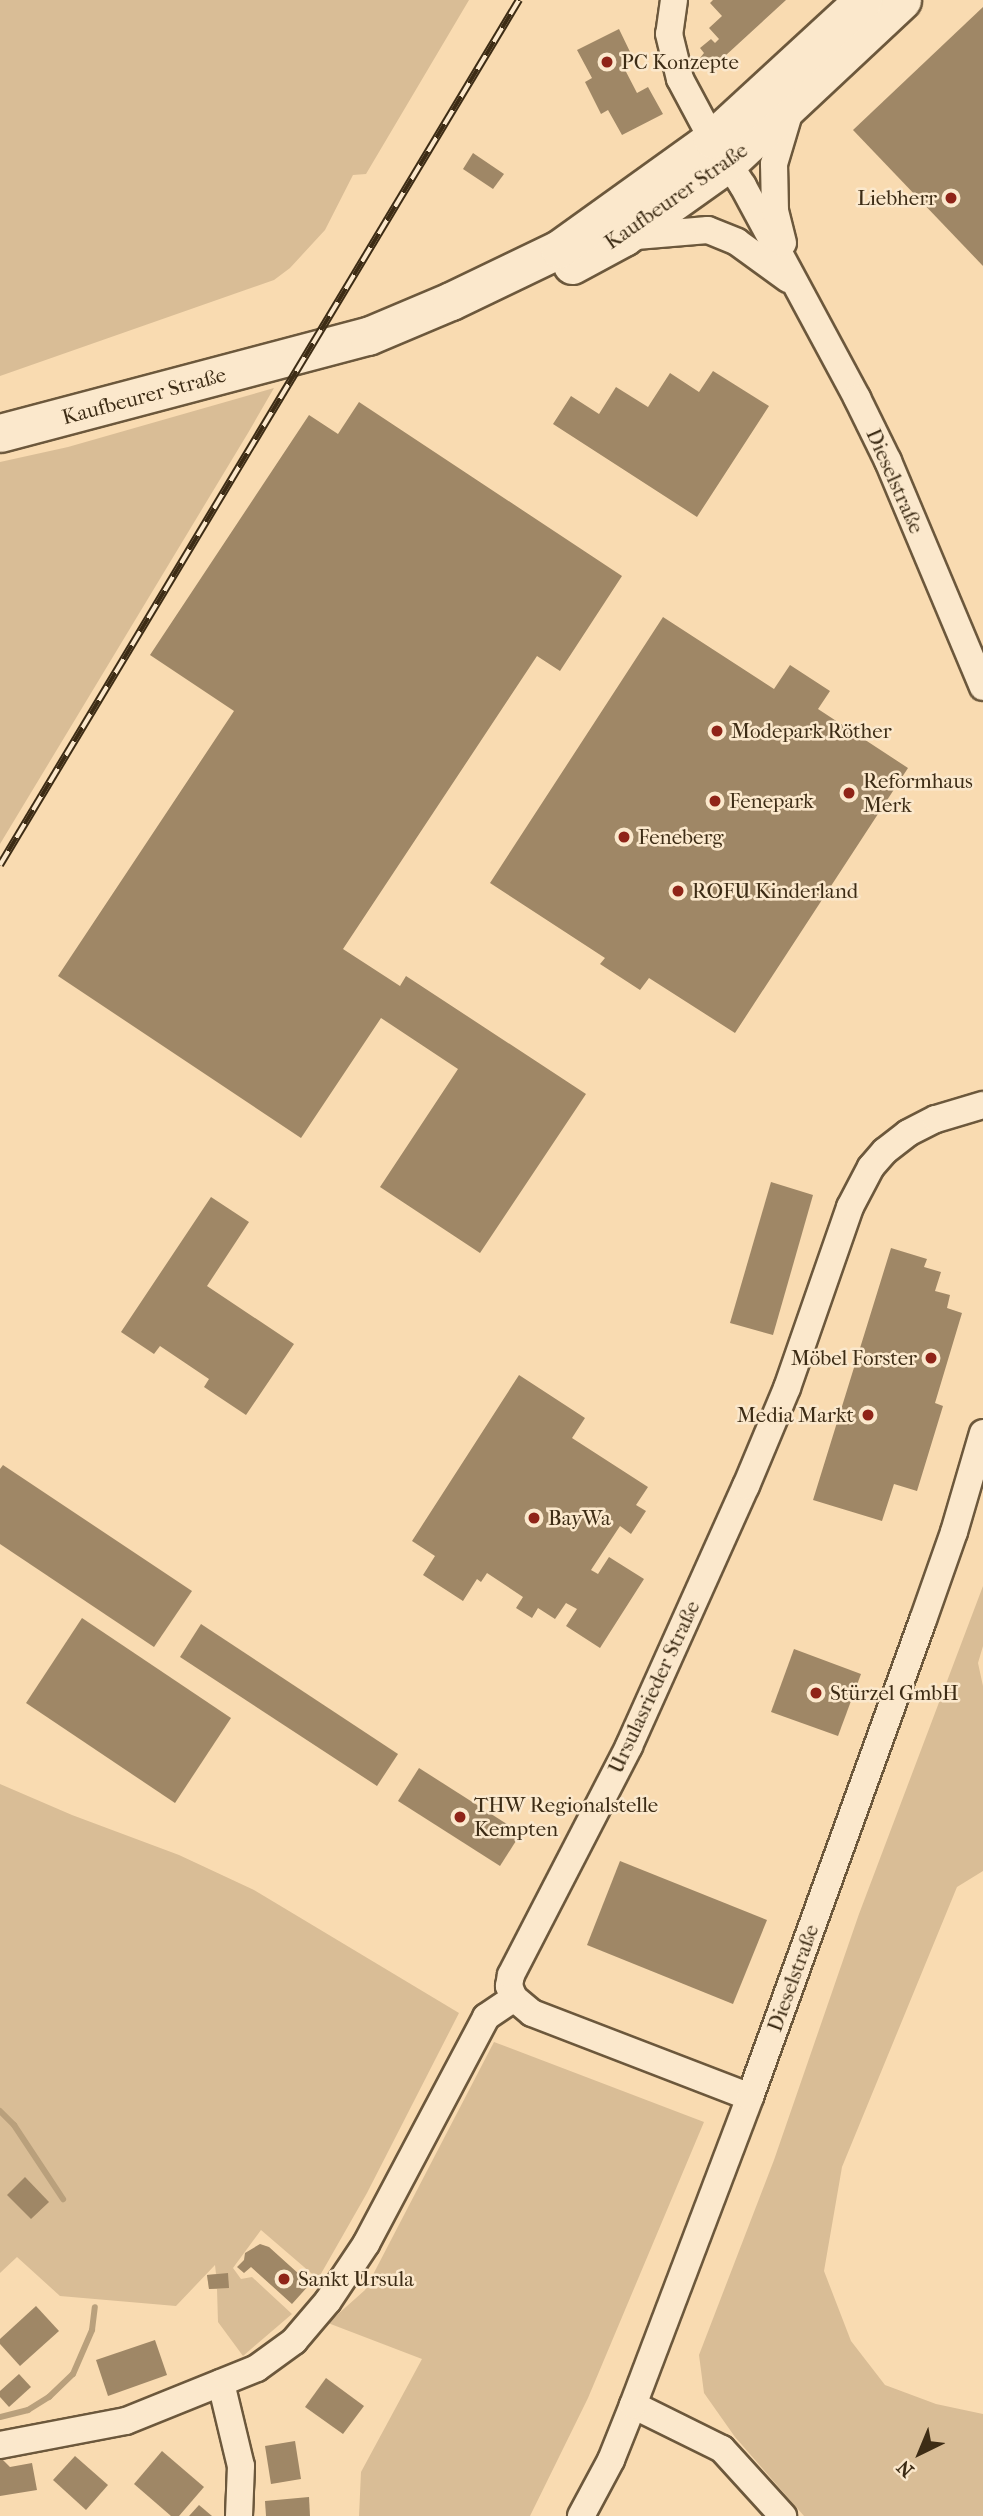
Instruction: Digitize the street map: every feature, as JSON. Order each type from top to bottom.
[{"type":"main road","name":"Kaufbeurer Straße","points":[[0,433],[368,336],[418,329],[449,320],[582,260],[624,237],[721,151],[863,0]]},
{"type":"main road","name":"Kaufbeurer Straße","points":[[368,336],[451,301],[559,250],[791,107],[902,0]]},
{"type":"street","name":"Dieselstraße","points":[[674,0],[670,20],[672,51],[680,79],[793,282],[888,461],[983,687]]},
{"type":"street","name":"Dieselstraße","points":[[791,107],[780,138],[774,181],[775,211],[793,282]]},
{"type":"street","name":"Dieselstraße","points":[[624,237],[708,230],[737,242],[793,282]]},
{"type":"street","name":"Ursulasrieder Straße","points":[[514,1998],[509,1986],[511,1975],[629,1746],[788,1388],[833,1262],[849,1207],[871,1167],[901,1139],[936,1119],[983,1105]]},
{"type":"street","name":"Dieselstraße","points":[[582,2516],[611,2460],[750,2097],[945,1557],[983,1433]]},
{"type":"street","points":[[0,2445],[126,2421],[257,2368],[294,2341],[328,2301],[366,2244],[486,2017],[514,1998],[532,2013],[750,2097]]},
{"type":"street","points":[[221,2383],[241,2466],[239,2516]]},
{"type":"street","points":[[633,2405],[722,2449],[783,2516]]},
{"type":"shaded area","points":[[0,0],[469,0],[366,174],[353,175],[325,230],[290,268],[274,280],[0,376]]},
{"type":"shaded area","points":[[274,388],[0,844],[0,462],[68,447]]},
{"type":"shaded area","points":[[983,1586],[983,1646],[978,1663],[983,1686],[983,1871],[957,1887],[842,2167],[824,2271],[851,2341],[885,2385],[936,2404],[983,2414],[983,2516],[804,2516],[735,2437],[704,2393],[699,2355],[774,2160],[859,1914]]},
{"type":"shaded area","points":[[0,1784],[72,1815],[179,1855],[254,1890],[459,2013],[367,2193],[318,2279],[261,2230],[233,2268],[241,2279],[252,2277],[292,2314],[243,2356],[218,2322],[217,2289],[209,2289],[207,2275],[216,2274],[215,2265],[176,2306],[60,2296],[17,2257],[0,2273]]},
{"type":"shaded area","points":[[494,2042],[704,2122],[588,2398],[530,2516],[359,2516],[361,2472],[422,2359],[328,2323],[365,2290]]},
{"type":"building","points":[[713,0],[786,0],[725,56],[728,59],[718,68],[714,64],[709,68],[700,58],[704,53],[700,48],[711,39],[715,43],[719,39],[709,28],[722,16],[710,3]]},
{"type":"building","name":"Liebherr","points":[[983,7],[983,266],[853,130]]},
{"type":"building","points":[[619,29],[633,58],[622,64],[637,93],[648,87],[663,114],[622,135],[608,110],[601,114],[585,82],[592,78],[577,50]]},
{"type":"building","points":[[473,153],[504,174],[493,189],[463,169]]},
{"type":"building","points":[[713,371],[769,406],[697,517],[553,424],[571,396],[599,414],[616,387],[648,407],[670,373],[699,392]]},
{"type":"building","points":[[359,402],[622,576],[560,671],[537,656],[343,949],[400,986],[406,976],[586,1094],[480,1253],[380,1187],[458,1069],[381,1018],[301,1138],[58,976],[234,711],[150,655],[309,415],[338,434]]},
{"type":"building","name":"Fenepark","points":[[663,617],[774,689],[790,665],[830,691],[818,709],[908,768],[735,1033],[649,978],[640,990],[600,964],[605,958],[490,883]]},
{"type":"building","points":[[771,1182],[813,1195],[773,1335],[730,1323]]},
{"type":"building","points":[[211,1197],[249,1222],[207,1286],[294,1344],[246,1415],[204,1387],[209,1379],[160,1346],[154,1354],[121,1332]]},
{"type":"building","name":"Media Markt","points":[[891,1248],[927,1259],[924,1267],[941,1272],[935,1291],[950,1295],[947,1308],[962,1313],[935,1403],[943,1406],[917,1491],[894,1484],[882,1521],[813,1500]]},
{"type":"building","name":"BayWa","points":[[519,1375],[585,1418],[572,1438],[648,1487],[636,1505],[646,1511],[631,1534],[620,1526],[591,1570],[598,1574],[609,1557],[644,1579],[600,1648],[566,1626],[577,1609],[566,1603],[555,1619],[538,1608],[532,1618],[516,1608],[523,1597],[487,1573],[481,1582],[477,1579],[463,1601],[423,1575],[435,1556],[412,1541]]},
{"type":"building","points":[[3,1465],[192,1591],[154,1647],[0,1544],[0,1469]]},
{"type":"building","points":[[82,1618],[231,1718],[175,1803],[26,1703]]},
{"type":"building","points":[[201,1624],[398,1754],[377,1786],[180,1657]]},
{"type":"building","name":"Stürzel GmbH","points":[[794,1649],[861,1674],[838,1736],[771,1712]]},
{"type":"building","name":"THW Regionalstelle Kempten","points":[[419,1768],[521,1833],[500,1866],[398,1801]]},
{"type":"building","points":[[620,1861],[767,1920],[733,2004],[587,1945]]},
{"type":"building","points":[[25,2177],[49,2202],[31,2219],[7,2195]]},
{"type":"building","name":"Sankt Ursula","points":[[260,2244],[269,2247],[310,2284],[292,2304],[251,2267],[244,2273],[237,2267],[244,2260],[245,2253]]},
{"type":"building","points":[[228,2273],[229,2288],[209,2289],[207,2275]]},
{"type":"building","points":[[36,2306],[59,2331],[20,2366],[0,2344],[0,2339]]},
{"type":"building","points":[[155,2340],[167,2375],[108,2396],[96,2360]]},
{"type":"building","points":[[19,2374],[31,2387],[9,2407],[0,2397],[0,2391]]},
{"type":"building","points":[[326,2378],[364,2406],[343,2434],[305,2407]]},
{"type":"building","points":[[295,2441],[301,2479],[271,2484],[265,2446]]},
{"type":"building","points":[[162,2451],[204,2487],[179,2516],[171,2516],[134,2484]]},
{"type":"building","points":[[75,2456],[108,2485],[86,2510],[53,2480]]},
{"type":"building","points":[[0,2457],[10,2467],[32,2463],[37,2490],[0,2496]]},
{"type":"building","points":[[309,2497],[310,2516],[266,2516],[265,2501]]},
{"type":"building","points":[[199,2505],[212,2516],[189,2516]]},
{"type":"waterway","points":[[0,2111],[14,2125],[63,2199]]},
{"type":"waterway","points":[[0,2417],[28,2410],[49,2397],[73,2374],[92,2330],[95,2307]]},
{"type":"railway","points":[[0,865],[519,0]]},
{"type":"place","name":"PC Konzepte","points":[[607,62]]},
{"type":"place","name":"Liebherr","points":[[951,198]]},
{"type":"place","name":"Modepark Röther","points":[[717,731]]},
{"type":"place","name":"Reformhaus Merk","points":[[849,793]]},
{"type":"place","name":"Fenepark","points":[[715,801]]},
{"type":"place","name":"Feneberg","points":[[624,837]]},
{"type":"place","name":"ROFU Kinderland","points":[[678,891]]},
{"type":"place","name":"Möbel Forster","points":[[931,1358]]},
{"type":"place","name":"Media Markt","points":[[868,1415]]},
{"type":"place","name":"BayWa","points":[[534,1518]]},
{"type":"place","name":"Stürzel GmbH","points":[[816,1693]]},
{"type":"place","name":"THW Regionalstelle Kempten","points":[[460,1817]]},
{"type":"place","name":"Sankt Ursula","points":[[284,2279]]}]
